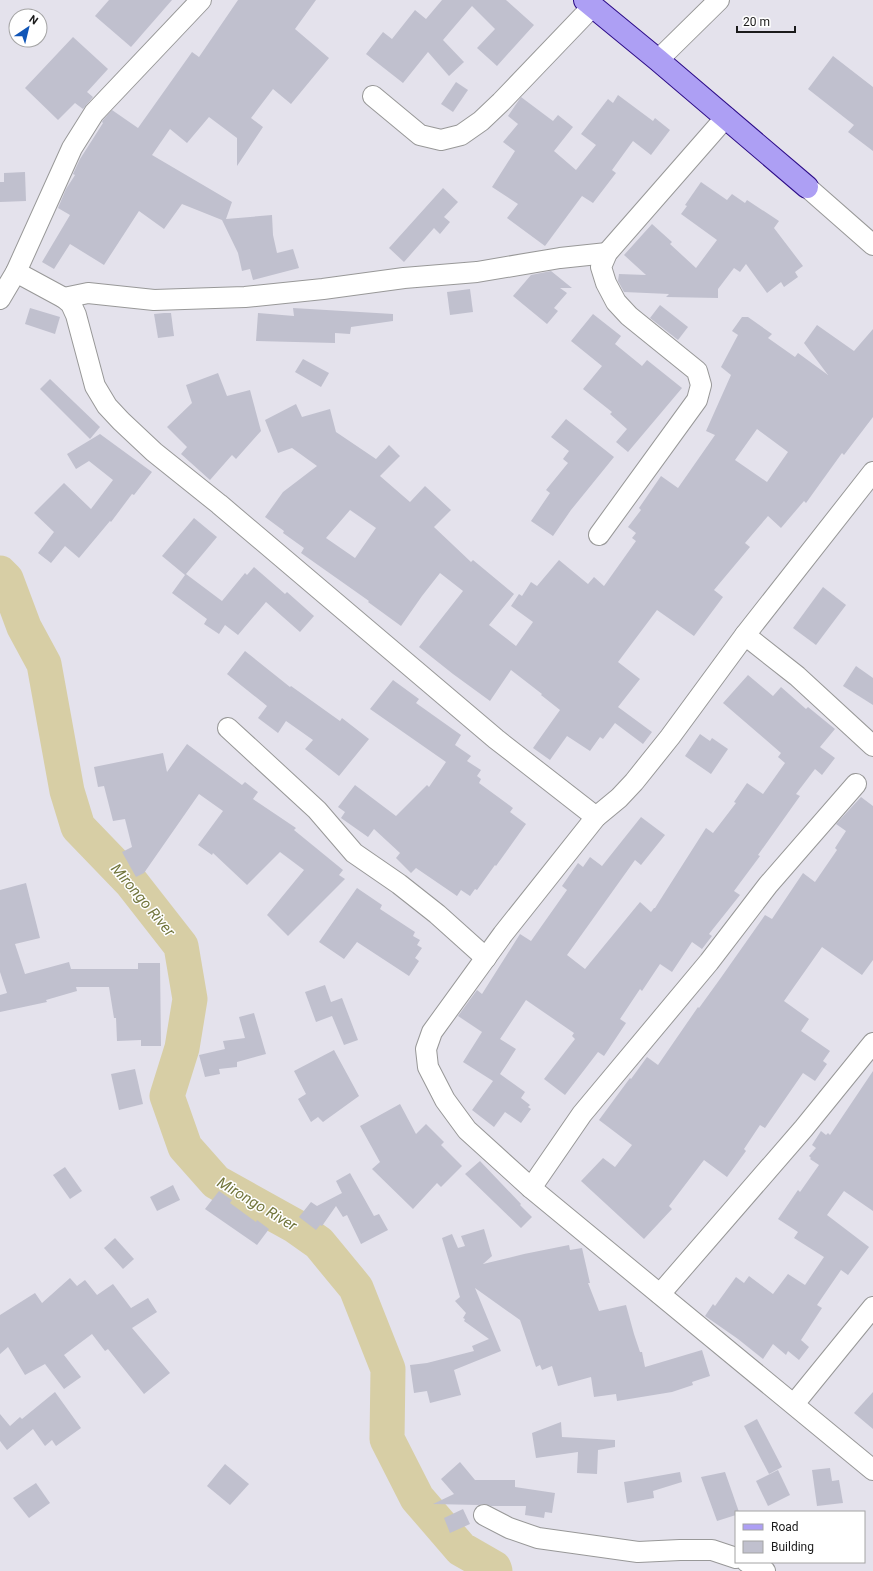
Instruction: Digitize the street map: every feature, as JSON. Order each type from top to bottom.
[{"type":"main road","points":[[588,4],[726,117],[806,187]]},
{"type":"street","points":[[0,299],[16,272],[72,148],[94,113],[201,0]]},
{"type":"street","points":[[658,60],[719,0]]},
{"type":"street","points":[[373,96],[420,134],[441,140],[461,135],[481,121],[500,102],[588,4]]},
{"type":"street","points":[[599,534],[697,400],[701,385],[697,371],[629,316],[616,302],[606,283],[601,267],[607,253],[726,117]]},
{"type":"street","points":[[806,187],[873,245]]},
{"type":"street","points":[[64,298],[88,293],[154,300],[245,297],[323,289],[404,278],[477,272],[560,258],[607,253]]},
{"type":"street","points":[[16,272],[64,298],[71,304],[76,314],[95,386],[107,406],[121,421],[154,452],[220,504],[496,739],[596,817]]},
{"type":"street","points":[[873,472],[745,635],[670,737],[634,782],[619,798],[596,817],[503,934],[432,1032],[426,1049],[428,1067],[445,1100],[467,1130],[531,1188],[873,1470]]},
{"type":"street","points":[[745,635],[797,676],[873,746]]},
{"type":"street","points":[[228,728],[317,810],[354,853],[398,884],[431,910],[486,958]]},
{"type":"street","points":[[531,1188],[582,1114],[709,962],[768,885],[856,784]]},
{"type":"street","points":[[660,1294],[804,1128],[873,1043]]},
{"type":"street","points":[[794,1404],[873,1307]]},
{"type":"street","points":[[484,1515],[509,1528],[538,1538],[638,1552],[712,1550],[735,1558]]},
{"type":"street","points":[[749,1563],[764,1571]]},
{"type":"building","points":[[109,0],[172,0],[131,47],[95,16]]},
{"type":"building","points":[[238,0],[316,0],[295,29],[329,58],[291,104],[273,89],[251,118],[263,127],[237,166],[237,138],[209,117],[187,143],[170,129],[152,155],[232,202],[226,219],[272,215],[273,235],[277,253],[293,249],[299,268],[253,280],[250,269],[242,271],[238,253],[222,220],[182,204],[164,229],[139,211],[104,265],[70,244],[54,269],[42,262],[70,215],[58,208],[66,189],[75,175],[73,174],[80,159],[103,123],[103,120],[112,110],[138,128],[192,52],[199,57]]},
{"type":"building","points":[[442,0],[506,0],[534,25],[497,66],[477,48],[495,29],[472,6],[443,40],[464,62],[449,76],[428,52],[403,83],[366,54],[383,32],[392,39],[415,10],[426,19]]},
{"type":"building","points":[[73,37],[108,69],[87,92],[93,97],[83,109],[75,103],[58,120],[25,88]]},
{"type":"building","points":[[833,56],[873,87],[873,151],[848,132],[854,125],[808,89]]},
{"type":"building","points":[[456,82],[468,90],[453,112],[441,104]]},
{"type":"building","points":[[618,95],[653,121],[655,118],[670,130],[651,155],[633,141],[612,170],[616,173],[593,203],[582,196],[545,246],[507,218],[518,204],[492,187],[515,151],[503,142],[518,124],[508,116],[521,97],[553,121],[558,115],[573,127],[554,151],[576,170],[596,145],[581,134],[608,99],[613,103]]},
{"type":"building","points":[[25,172],[26,201],[0,202],[0,182],[4,182],[4,173]]},
{"type":"building","points":[[701,182],[727,200],[732,194],[745,203],[747,200],[779,221],[774,228],[803,266],[795,272],[798,277],[784,287],[781,282],[767,293],[746,264],[740,272],[734,268],[718,289],[718,298],[666,297],[669,294],[624,292],[618,281],[619,274],[646,275],[624,255],[652,224],[672,242],[670,244],[696,268],[717,240],[681,214],[687,206],[685,205]]},
{"type":"building","points":[[443,188],[458,202],[444,217],[450,222],[440,234],[434,228],[404,262],[389,248]]},
{"type":"building","points":[[551,271],[572,288],[560,288],[567,293],[554,308],[558,311],[547,324],[513,296],[531,275]]},
{"type":"building","points":[[470,289],[473,312],[450,315],[447,292]]},
{"type":"building","points":[[660,305],[688,327],[678,340],[650,318]]},
{"type":"building","points":[[30,308],[60,317],[55,334],[25,324]]},
{"type":"building","points":[[293,308],[393,314],[393,321],[351,327],[350,334],[335,333],[335,343],[256,341],[258,313],[294,316]]},
{"type":"building","points":[[171,313],[174,336],[158,338],[154,314]]},
{"type":"building","points":[[593,314],[621,336],[615,344],[642,366],[647,360],[682,388],[628,452],[616,442],[627,429],[610,414],[612,412],[583,389],[602,366],[571,341]]},
{"type":"building","points":[[742,317],[748,317],[772,334],[768,338],[795,357],[798,353],[828,375],[804,343],[817,325],[854,351],[873,329],[873,417],[844,455],[842,453],[806,503],[804,501],[781,528],[768,516],[745,543],[750,547],[714,590],[723,597],[694,636],[657,610],[618,662],[640,679],[618,707],[652,732],[643,744],[615,723],[603,739],[600,737],[590,751],[567,736],[550,760],[533,748],[560,710],[541,695],[542,694],[511,670],[490,701],[419,647],[463,591],[440,573],[401,626],[368,602],[369,601],[301,553],[304,548],[283,533],[284,531],[265,517],[283,492],[317,466],[292,448],[278,453],[265,420],[296,404],[302,417],[330,409],[336,432],[376,459],[389,445],[400,456],[380,476],[410,502],[425,486],[451,510],[434,527],[471,562],[473,560],[514,594],[489,625],[516,646],[533,622],[511,606],[519,594],[522,596],[531,582],[537,586],[559,560],[588,584],[594,577],[604,586],[636,541],[632,538],[636,533],[628,527],[641,510],[639,508],[661,476],[678,488],[715,435],[706,431],[731,375],[721,367],[738,335],[732,331]],"holes":[[[757,429],[788,452],[767,482],[735,460]],[[350,510],[376,528],[355,558],[326,538]]]},
{"type":"building","points":[[303,359],[329,373],[321,387],[295,372]]},
{"type":"building","points":[[218,373],[227,396],[250,390],[261,431],[236,459],[232,455],[210,480],[181,454],[187,447],[167,427],[192,403],[186,385]]},
{"type":"building","points":[[50,379],[100,427],[90,439],[40,389]]},
{"type":"building","points":[[566,419],[614,457],[571,510],[553,536],[531,521],[550,493],[546,490],[568,463],[563,459],[569,451],[551,437]]},
{"type":"building","points":[[100,434],[152,472],[79,558],[65,546],[51,563],[38,553],[54,532],[34,513],[64,483],[91,509],[113,480],[89,461],[76,469],[67,454]]},
{"type":"building","points":[[194,518],[217,537],[186,574],[222,601],[245,573],[247,575],[254,567],[285,594],[287,592],[314,616],[300,632],[266,602],[238,635],[225,625],[219,634],[204,624],[207,619],[172,593],[185,575],[162,556]]},
{"type":"building","points":[[823,587],[846,605],[816,645],[793,628]]},
{"type":"building","points":[[245,651],[290,687],[291,686],[340,721],[342,718],[369,739],[339,776],[305,749],[313,740],[286,721],[278,733],[258,718],[267,706],[227,674]]},
{"type":"building","points":[[856,666],[873,678],[873,705],[843,686]]},
{"type":"building","points":[[748,675],[773,696],[781,687],[806,709],[808,707],[835,729],[820,747],[835,758],[822,775],[815,769],[796,794],[800,796],[758,855],[760,856],[734,891],[740,895],[709,934],[712,936],[702,949],[692,942],[672,972],[660,964],[642,991],[640,989],[620,1019],[626,1023],[604,1056],[598,1052],[565,1095],[544,1079],[575,1039],[572,1036],[574,1033],[526,1000],[500,1039],[516,1049],[500,1074],[525,1092],[521,1098],[530,1105],[528,1107],[531,1109],[521,1123],[505,1112],[494,1127],[472,1110],[493,1081],[463,1062],[482,1032],[458,1016],[477,990],[482,994],[520,934],[531,941],[567,890],[562,886],[578,863],[583,867],[590,857],[602,866],[641,817],[665,835],[641,865],[635,860],[567,955],[585,969],[640,902],[651,912],[655,908],[706,828],[713,833],[736,803],[734,802],[747,783],[763,794],[785,763],[778,757],[781,753],[723,703]]},
{"type":"building","points":[[393,680],[419,699],[416,703],[461,735],[455,745],[471,756],[467,761],[481,770],[477,776],[481,779],[479,783],[513,808],[510,812],[526,824],[496,866],[495,865],[477,890],[475,889],[470,896],[461,890],[457,896],[416,868],[411,873],[396,858],[400,853],[374,829],[368,837],[341,818],[345,812],[338,807],[355,785],[396,816],[427,785],[429,787],[446,762],[370,709]]},
{"type":"building","points":[[700,734],[710,741],[712,738],[728,749],[711,774],[685,756]]},
{"type":"building","points":[[187,744],[242,785],[245,782],[258,792],[253,799],[296,828],[294,830],[343,870],[339,875],[345,879],[288,936],[267,915],[304,870],[280,852],[247,885],[213,853],[212,855],[198,845],[223,811],[199,794],[144,873],[136,877],[122,852],[132,847],[125,819],[113,821],[104,786],[98,787],[94,767],[163,753],[167,772]]},
{"type":"building","points":[[861,797],[873,806],[873,960],[862,975],[822,947],[784,1001],[809,1019],[801,1031],[830,1051],[823,1061],[827,1064],[815,1081],[803,1073],[765,1128],[760,1125],[744,1149],[746,1151],[727,1177],[704,1160],[669,1206],[672,1209],[644,1239],[581,1181],[603,1158],[615,1167],[632,1145],[599,1120],[647,1057],[658,1065],[765,915],[772,919],[803,873],[815,882],[837,850],[835,848],[846,831],[836,824]]},
{"type":"building","points":[[26,883],[40,938],[15,944],[25,974],[69,962],[71,969],[138,969],[138,963],[160,963],[161,1046],[141,1046],[141,1040],[117,1041],[116,1018],[114,1018],[109,987],[76,987],[77,991],[46,1000],[47,1002],[0,1012],[0,995],[7,993],[0,972],[0,890]]},
{"type":"building","points":[[357,888],[382,905],[380,909],[415,932],[413,936],[420,940],[417,945],[422,948],[415,958],[419,961],[409,976],[357,942],[344,959],[319,942]]},
{"type":"building","points":[[325,985],[331,1002],[342,998],[358,1040],[344,1045],[332,1016],[316,1022],[305,992]]},
{"type":"building","points":[[254,1013],[266,1054],[237,1062],[237,1067],[219,1069],[220,1074],[205,1077],[199,1055],[225,1049],[223,1041],[245,1038],[239,1017]]},
{"type":"building","points":[[334,1050],[359,1096],[323,1122],[318,1117],[311,1122],[298,1099],[306,1094],[294,1071]]},
{"type":"building","points":[[135,1069],[143,1104],[119,1110],[111,1074]]},
{"type":"building","points":[[873,1071],[873,1211],[844,1191],[827,1215],[869,1247],[848,1275],[841,1270],[817,1305],[822,1308],[801,1340],[809,1347],[799,1360],[788,1351],[786,1355],[773,1344],[763,1359],[705,1316],[713,1304],[715,1306],[736,1277],[744,1283],[749,1276],[773,1294],[788,1274],[805,1285],[824,1257],[794,1238],[798,1232],[778,1219],[798,1190],[800,1192],[819,1165],[810,1159],[811,1158],[809,1156],[816,1148],[812,1145],[821,1131],[826,1135],[828,1133],[830,1135]]},
{"type":"building","points":[[400,1104],[416,1134],[426,1124],[444,1142],[441,1145],[462,1166],[441,1187],[437,1183],[413,1209],[372,1169],[380,1162],[360,1126]]},
{"type":"building","points":[[480,1161],[532,1217],[521,1228],[465,1174]]},
{"type":"building","points":[[65,1167],[82,1191],[70,1199],[53,1175]]},
{"type":"building","points":[[350,1173],[374,1216],[379,1214],[388,1230],[361,1244],[347,1215],[343,1217],[336,1206],[322,1226],[320,1225],[316,1230],[299,1217],[311,1202],[317,1206],[342,1193],[336,1181]]},
{"type":"building","points":[[173,1185],[180,1200],[157,1211],[150,1197]]},
{"type":"building","points":[[219,1191],[232,1200],[230,1203],[256,1222],[257,1220],[269,1229],[257,1245],[205,1209]]},
{"type":"building","points":[[484,1229],[492,1256],[483,1264],[569,1245],[570,1250],[582,1248],[590,1283],[588,1283],[599,1311],[626,1305],[640,1352],[642,1352],[645,1367],[702,1350],[710,1376],[692,1382],[693,1385],[672,1392],[617,1401],[616,1394],[594,1397],[591,1377],[558,1386],[552,1366],[542,1370],[540,1365],[536,1367],[520,1320],[475,1288],[501,1351],[454,1370],[461,1395],[430,1403],[427,1391],[414,1393],[410,1365],[427,1363],[474,1351],[472,1346],[489,1339],[464,1321],[465,1319],[463,1318],[466,1313],[455,1301],[460,1297],[442,1238],[452,1234],[458,1248],[465,1246],[461,1236]]},
{"type":"building","points":[[115,1238],[134,1259],[123,1269],[104,1248]]},
{"type":"building","points":[[70,1278],[77,1286],[85,1280],[97,1295],[113,1284],[131,1308],[148,1298],[157,1312],[132,1328],[170,1373],[144,1394],[108,1349],[105,1351],[92,1334],[64,1355],[81,1377],[64,1389],[45,1364],[25,1375],[8,1347],[0,1354],[0,1315],[35,1293],[42,1303]]},
{"type":"building","points":[[55,1392],[81,1428],[56,1446],[52,1440],[45,1446],[33,1429],[7,1450],[0,1441],[0,1414],[10,1426],[20,1417],[22,1419]]},
{"type":"building","points":[[873,1392],[873,1429],[854,1413]]},
{"type":"building","points":[[757,1419],[782,1467],[769,1474],[744,1426]]},
{"type":"building","points":[[561,1422],[562,1437],[615,1440],[615,1447],[598,1450],[597,1474],[577,1473],[578,1452],[536,1458],[532,1433]]},
{"type":"building","points":[[460,1462],[475,1480],[515,1480],[515,1487],[555,1493],[552,1513],[545,1512],[544,1518],[525,1515],[526,1506],[433,1504],[454,1494],[441,1479]]},
{"type":"building","points":[[225,1464],[249,1484],[230,1505],[207,1486]]},
{"type":"building","points":[[830,1468],[832,1481],[839,1480],[843,1503],[817,1506],[812,1470]]},
{"type":"building","points":[[778,1470],[790,1495],[768,1506],[756,1481]]},
{"type":"building","points":[[680,1472],[682,1482],[653,1491],[654,1498],[627,1503],[624,1482]]},
{"type":"building","points":[[725,1472],[739,1511],[735,1511],[735,1515],[717,1521],[701,1477]]},
{"type":"building","points":[[36,1483],[50,1503],[29,1518],[13,1498]]},
{"type":"building","points":[[463,1509],[470,1524],[450,1533],[444,1518]]},
{"type":"waterway","name":"Mirongo River","points":[[0,573],[6,579],[24,627],[44,664],[67,791],[78,827],[131,882],[181,946],[190,999],[182,1048],[167,1096],[185,1147],[216,1182],[295,1226],[319,1243],[356,1288],[388,1369],[387,1439],[417,1498],[461,1549],[494,1568],[495,1571]]}]
